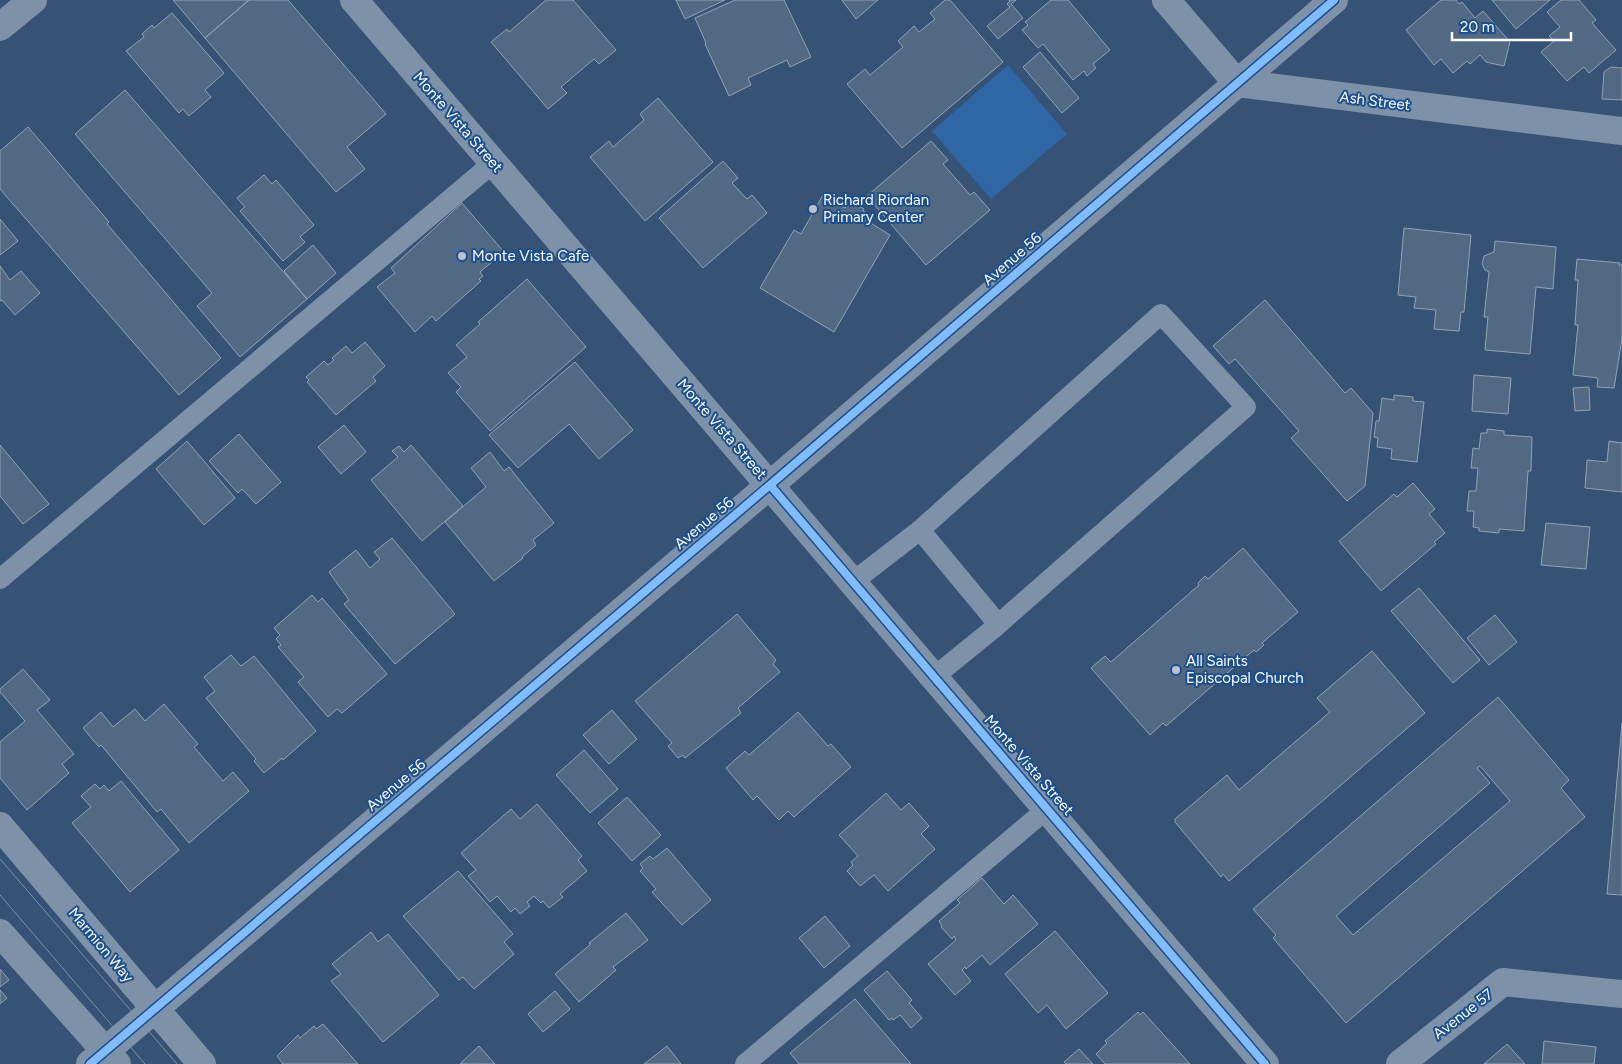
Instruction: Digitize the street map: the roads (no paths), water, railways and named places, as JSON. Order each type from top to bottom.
[{"type":"street","points":[[0,27],[32,0]]},
{"type":"street","name":"Monte Vista Street","points":[[354,0],[854,581],[1266,1064]]},
{"type":"street","points":[[1166,0],[1238,83]]},
{"type":"street","name":"Avenue 56","points":[[104,1060],[154,1008],[770,484],[1334,0]]},
{"type":"street","name":"Ash Street","points":[[1238,83],[1622,131]]},
{"type":"street","name":"Marmion Way","points":[[0,826],[202,1064]]},
{"type":"street","points":[[0,932],[104,1060]]},
{"type":"street","name":"Avenue 57","points":[[1400,1064],[1503,982],[1622,994]]},
{"type":"lane","points":[[0,579],[493,163]]},
{"type":"lane","points":[[854,581],[920,530],[1162,314],[1246,407],[998,624],[935,676]]},
{"type":"lane","points":[[920,530],[998,624]]},
{"type":"lane","points":[[745,1064],[1048,808]]},
{"type":"tram line","points":[[0,859],[177,1064]]},
{"type":"tram line","points":[[0,895],[145,1064]]},
{"type":"place","name":"Richard Riordan Primary Center","points":[[813,209]]},
{"type":"place","name":"Monte Vista Cafe","points":[[462,256]]},
{"type":"place","name":"All Saints Episcopal Church","points":[[1176,670]]}]
